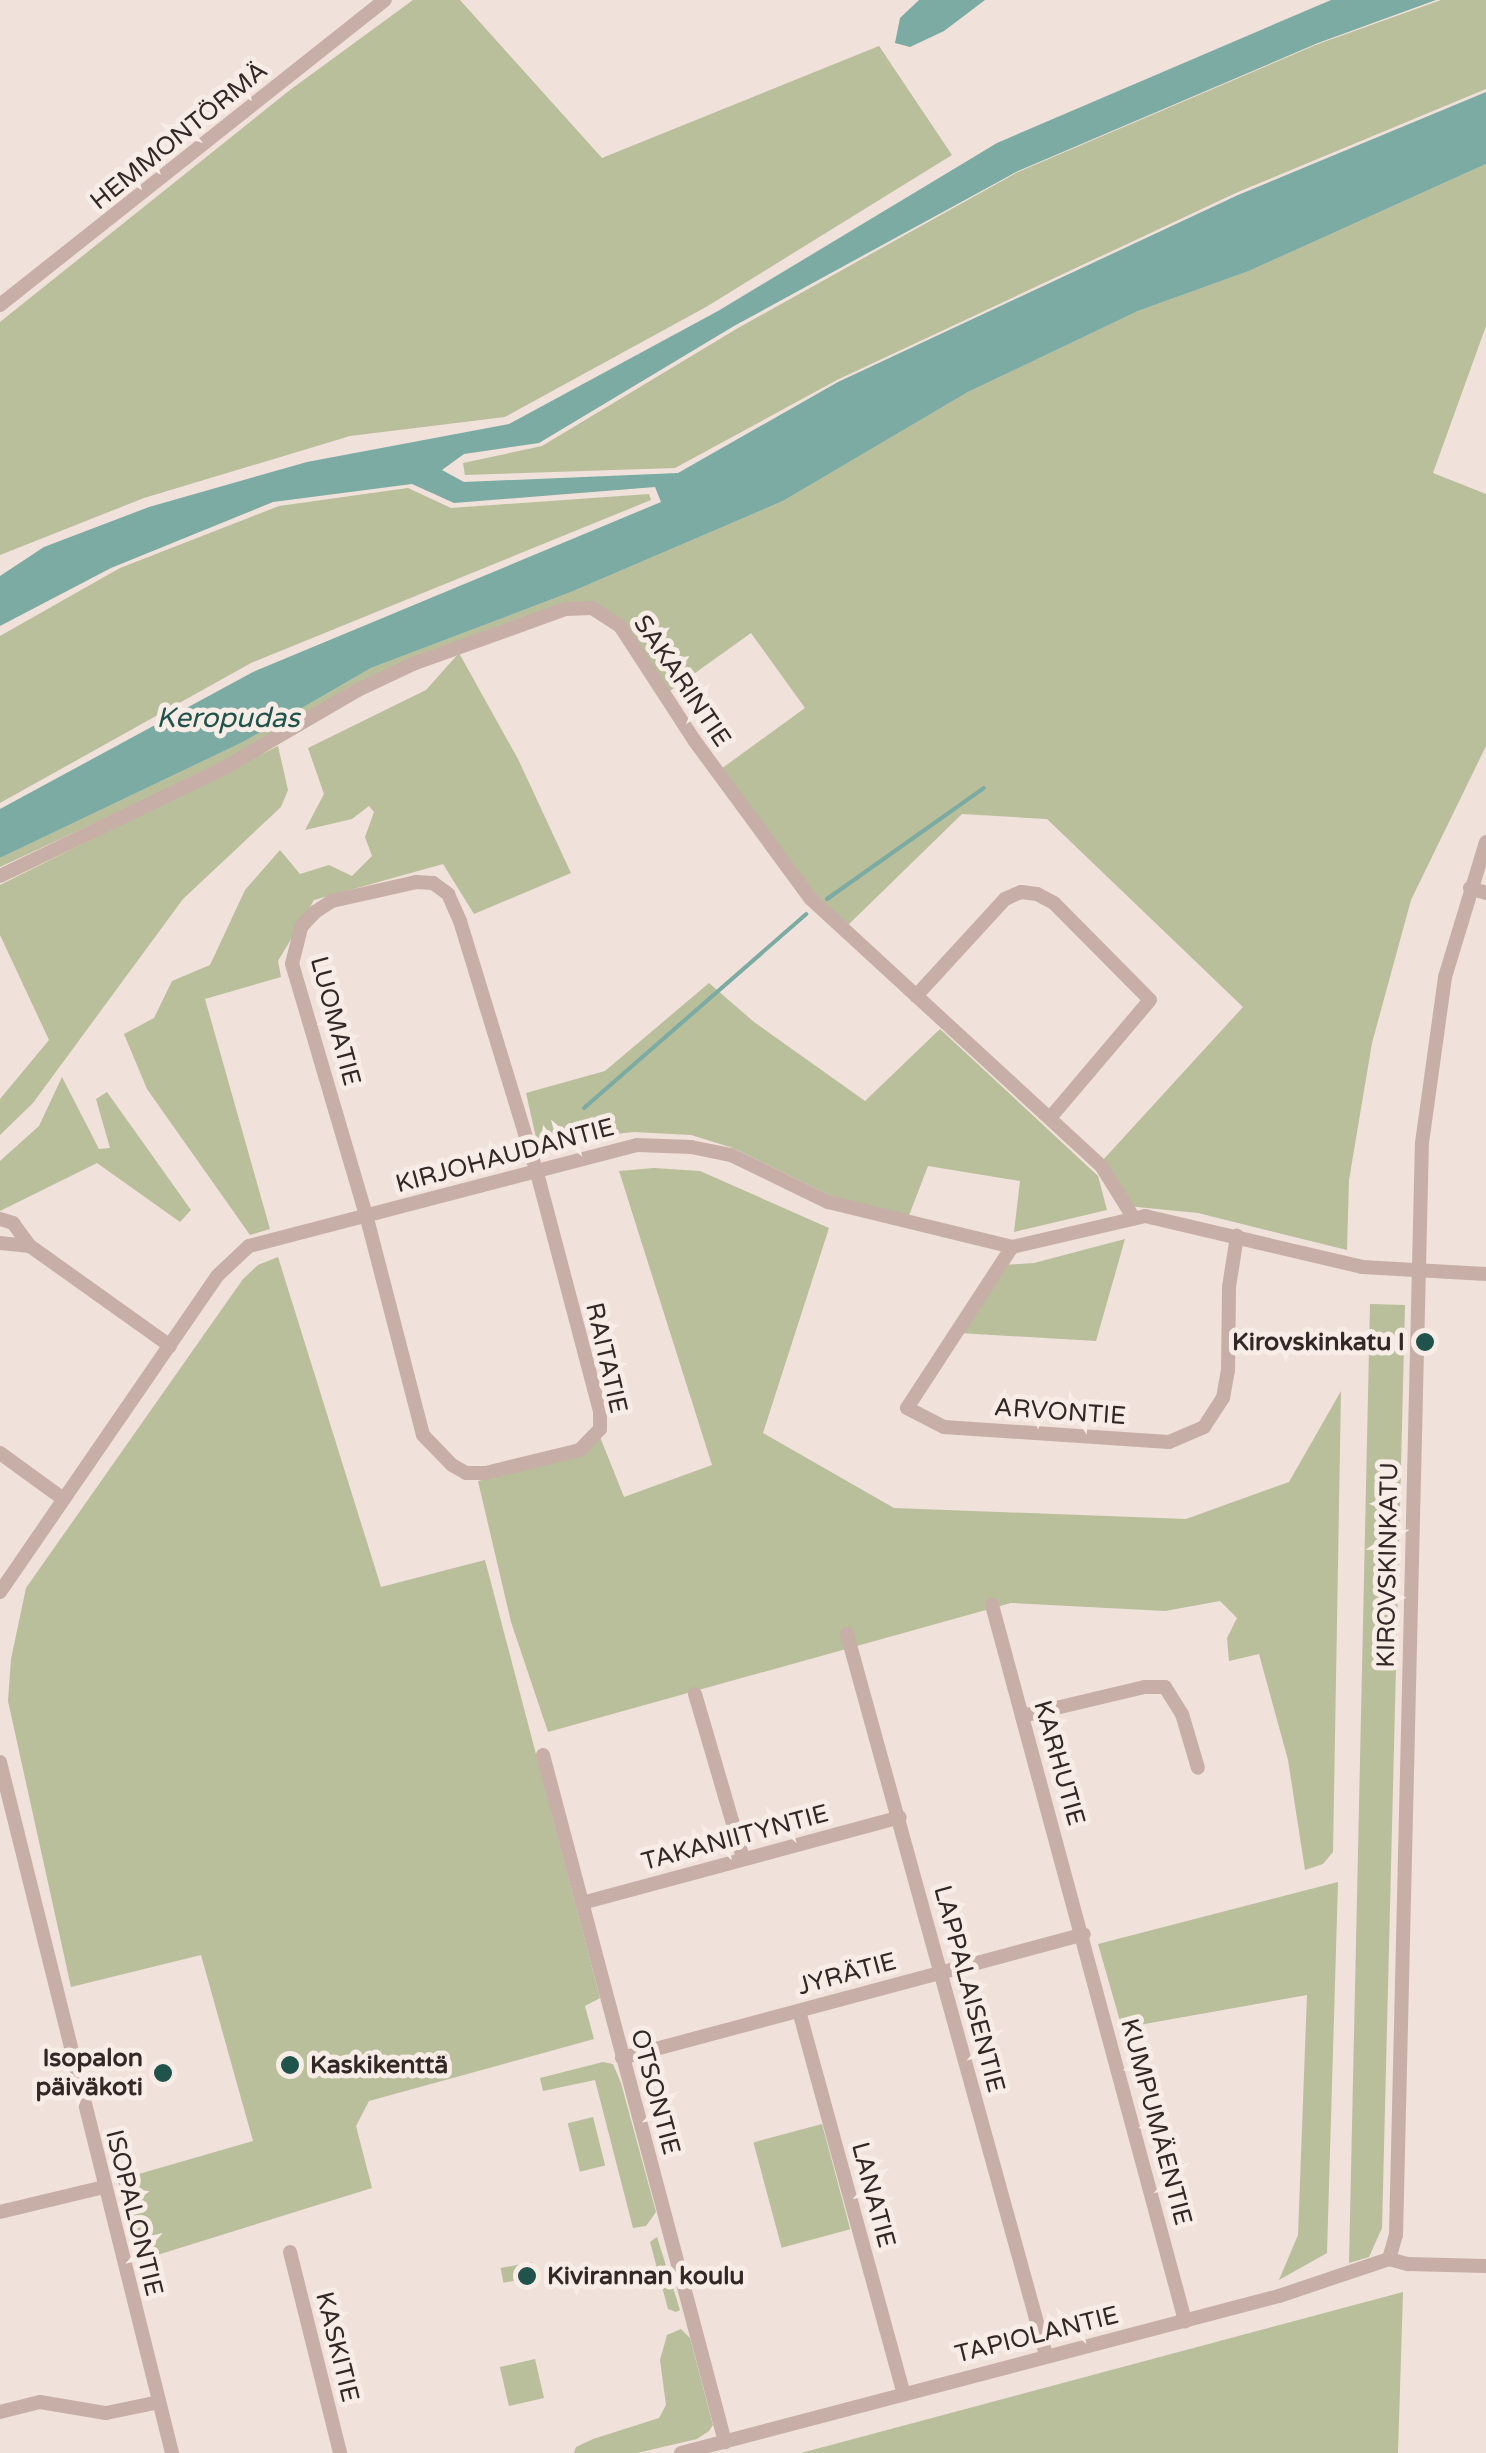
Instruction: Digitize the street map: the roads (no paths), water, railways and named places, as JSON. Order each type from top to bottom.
[{"type":"street","name":"HEMMONTÖRMÄ","points":[[0,305],[385,0]]},
{"type":"street","name":"SAKARINTIE","points":[[0,876],[224,768],[358,690],[413,664],[566,609],[592,608],[620,626],[694,740],[811,899],[1102,1167],[1132,1217]]},
{"type":"street","name":"KIROVSKINKATU","points":[[1392,2253],[1417,1273],[1426,1092],[1445,977],[1486,842]]},
{"type":"street","name":"LUOMATIE","points":[[366,1216],[292,964],[301,927],[332,901],[416,882],[433,883],[448,894],[460,921],[536,1170]]},
{"type":"street","points":[[1470,888],[1486,893]]},
{"type":"street","points":[[916,996],[1005,899],[1021,892],[1054,903],[1150,1000],[1050,1118]]},
{"type":"street","name":"KIRJOHAUDANTIE","points":[[0,1592],[217,1276],[249,1246],[637,1145],[691,1147],[731,1155],[828,1202],[1012,1247],[1132,1217],[1170,1218],[1334,1262],[1417,1273],[1486,1274]]},
{"type":"street","name":"RAITATIE","points":[[366,1216],[423,1435],[434,1451],[466,1472],[486,1473],[580,1450],[600,1429],[600,1412],[536,1170]]},
{"type":"street","points":[[0,1219],[13,1222],[30,1246],[170,1346]]},
{"type":"street","name":"ARVONTIE","points":[[1012,1247],[908,1408],[944,1427],[1170,1442],[1204,1427],[1223,1398],[1236,1236]]},
{"type":"street","points":[[0,1243],[30,1246]]},
{"type":"street","points":[[0,1453],[62,1498]]},
{"type":"street","name":"KARHUTIE","points":[[992,1605],[1084,1934]]},
{"type":"street","name":"LAPPALAISENTIE","points":[[847,1634],[1046,2356]]},
{"type":"street","points":[[1022,1716],[1145,1687],[1165,1687],[1182,1714],[1198,1768]]},
{"type":"street","points":[[695,1694],[744,1858]]},
{"type":"street","name":"OTSONTIE","points":[[544,1754],[725,2442]]},
{"type":"street","name":"ISOPALONTIE","points":[[0,1762],[172,2453]]},
{"type":"street","name":"TAKANIITYNTIE","points":[[582,1903],[900,1817]]},
{"type":"street","name":"JYRÄTIE","points":[[622,2058],[1084,1934]]},
{"type":"street","name":"KUMPUMÄENTIE","points":[[1084,1934],[1185,2321]]},
{"type":"street","name":"LANATIE","points":[[799,2010],[903,2392]]},
{"type":"street","points":[[0,2212],[104,2187]]},
{"type":"street","name":"KASKITIE","points":[[290,2252],[340,2453]]},
{"type":"street","points":[[1392,2253],[1408,2264],[1486,2266]]},
{"type":"street","name":"TAPIOLANTIE","points":[[681,2453],[1185,2321],[1378,2266],[1392,2253]]},
{"type":"street","points":[[0,2412],[40,2402],[106,2413],[159,2402]]},
{"type":"water","points":[[919,0],[985,0],[944,31],[910,47],[895,43],[900,18]]},
{"type":"water","name":"Keropudas","points":[[1331,0],[1436,0],[1318,43],[1018,171],[734,326],[539,443],[464,454],[442,470],[464,482],[678,473],[838,382],[1238,195],[1486,92],[1486,164],[1249,271],[1138,311],[968,392],[783,501],[571,592],[371,668],[243,742],[0,858],[0,809],[253,672],[661,502],[655,487],[454,503],[412,484],[273,502],[111,568],[0,626],[0,576],[44,547],[149,507],[307,462],[509,424],[718,311],[997,143]]},
{"type":"waterway","points":[[827,899],[984,788]]},
{"type":"waterway","points":[[584,1108],[806,914]]},
{"type":"place","name":"Kirovskinkatu I","points":[[1425,1342]]},
{"type":"place","name":"Kaskikenttä","points":[[290,2065]]},
{"type":"place","name":"Isopalon päiväkoti","points":[[163,2073]]},
{"type":"place","name":"Kivirannan koulu","points":[[527,2276]]}]
